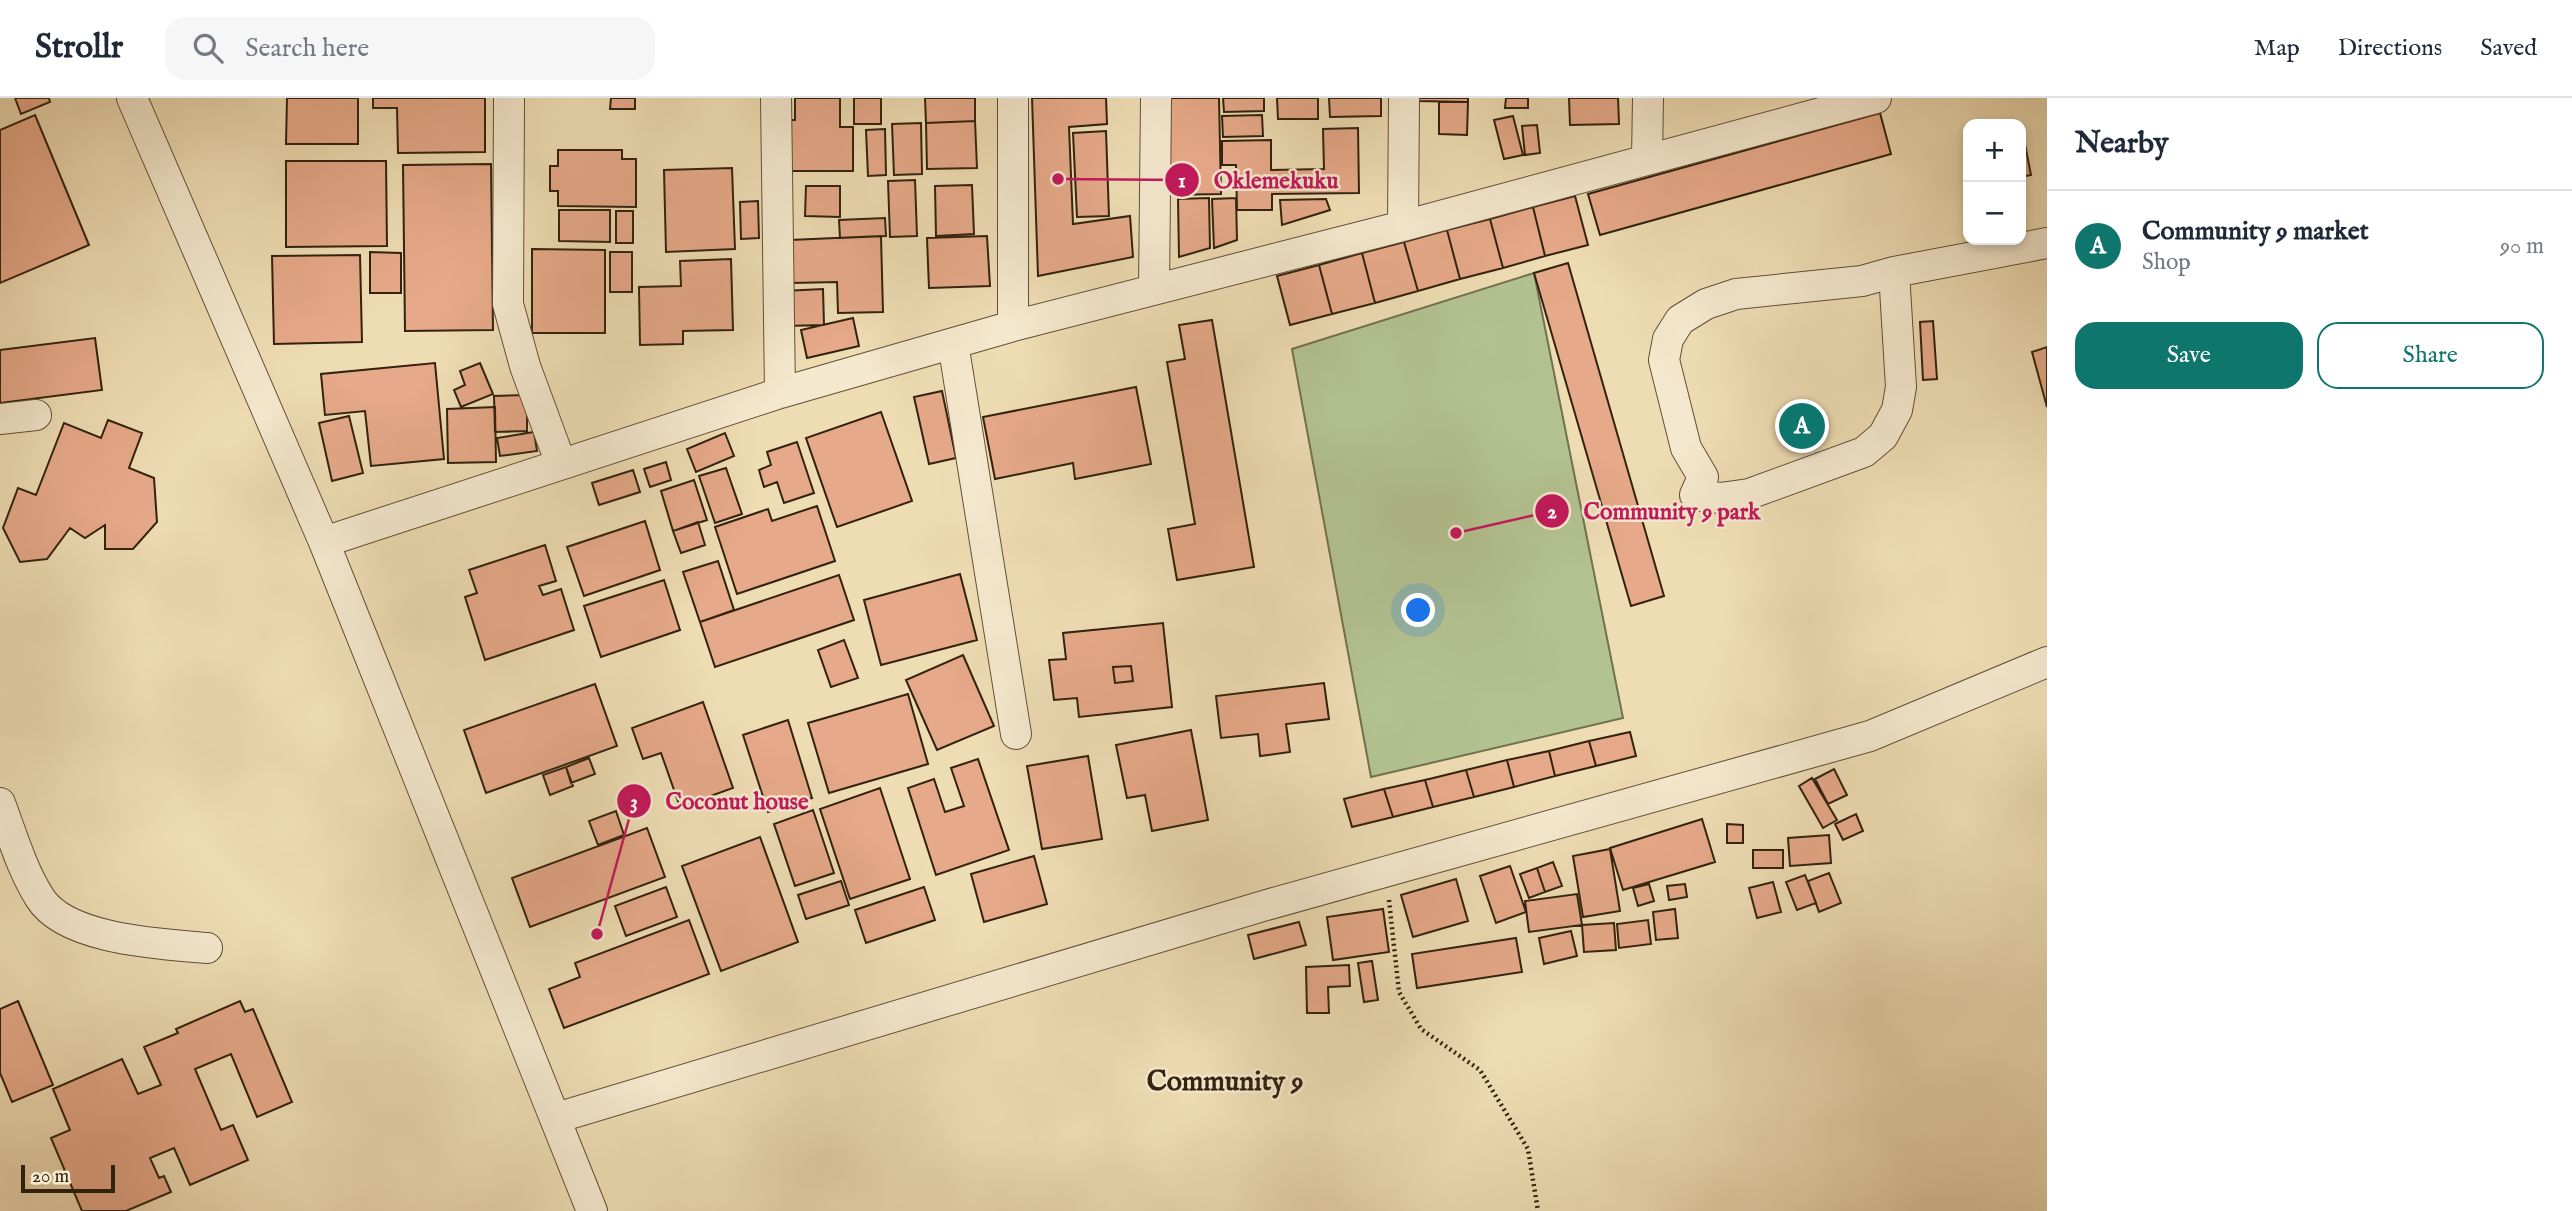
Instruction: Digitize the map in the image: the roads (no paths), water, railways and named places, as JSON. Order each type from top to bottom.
[{"type":"street","points":[[132,98],[324,542],[592,1211]]},
{"type":"street","points":[[509,98],[508,304],[525,366],[561,464]]},
{"type":"street","points":[[776,98],[780,393]]},
{"type":"street","points":[[1013,98],[1013,326]]},
{"type":"street","points":[[1154,289],[1156,98]]},
{"type":"street","points":[[1403,226],[1404,98]]},
{"type":"street","points":[[1647,159],[1648,98]]},
{"type":"street","points":[[324,542],[780,393],[953,343],[1403,226],[1876,98]]},
{"type":"street","points":[[1894,272],[1901,387],[1897,410],[1883,436],[1864,452],[1749,494],[1720,498],[1695,495],[1703,477],[1686,448],[1664,360],[1668,339],[1680,320],[1706,304],[1736,294],[1862,281],[1894,272],[2047,243]]},
{"type":"street","points":[[953,343],[1016,734]]},
{"type":"street","points":[[0,419],[36,415]]},
{"type":"street","points":[[556,1118],[1385,872],[1870,736],[2047,662]]},
{"type":"street","points":[[0,803],[41,901],[65,920],[84,929],[153,943],[207,948]]},
{"type":"place","name":"Oklemekuku","points":[[1058,179]]},
{"type":"place","name":"Community 9 market","points":[[1802,426]]},
{"type":"place","name":"Community 9 park","points":[[1456,533]]},
{"type":"place","name":"Coconut house","points":[[597,934]]},
{"type":"district","name":"Community 9","points":[[1225,1080]]}]
